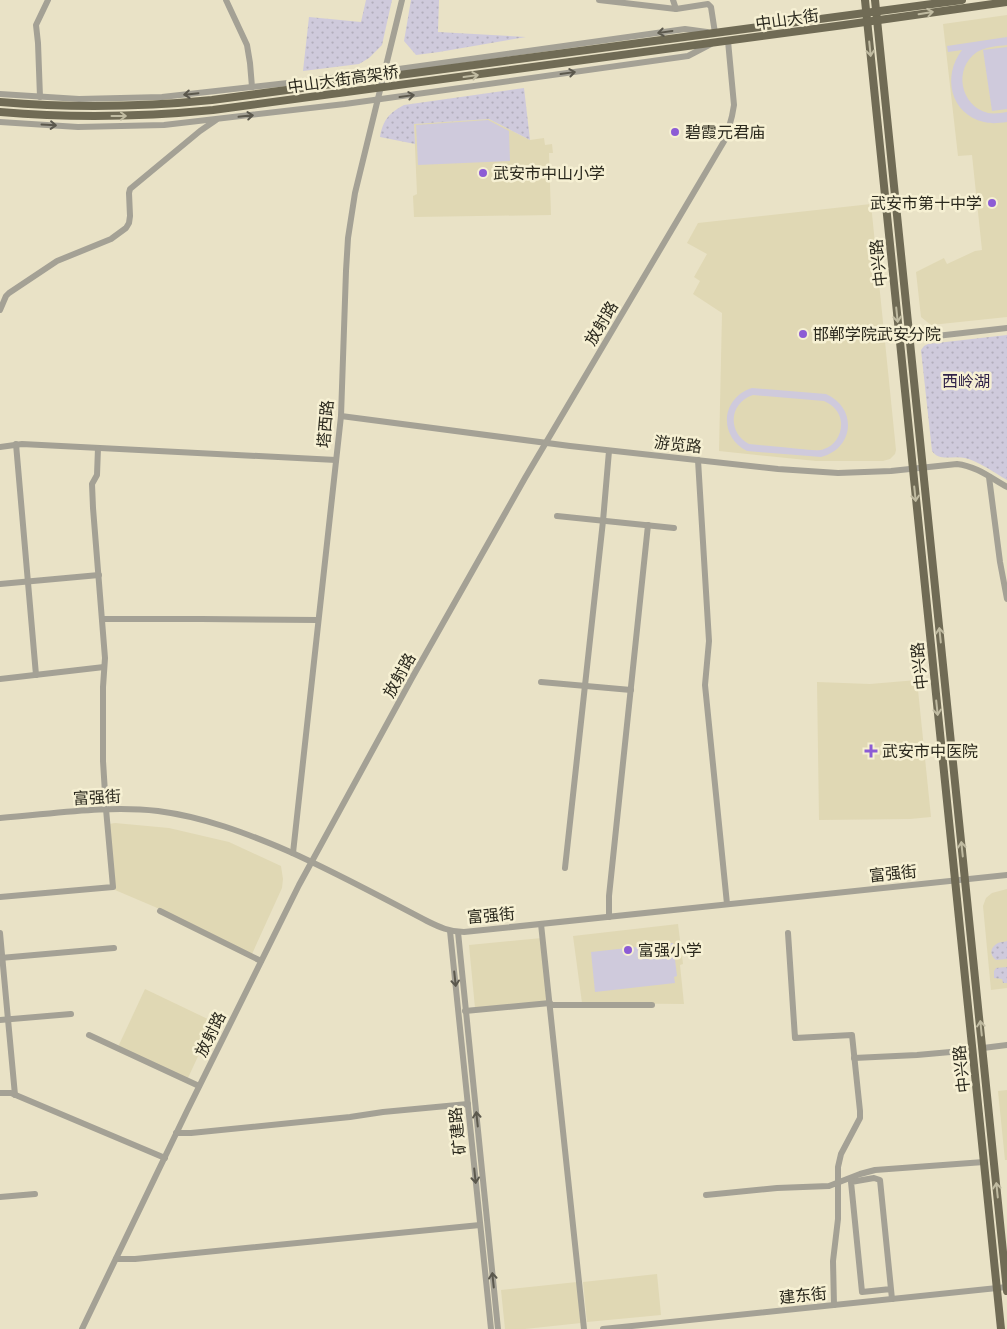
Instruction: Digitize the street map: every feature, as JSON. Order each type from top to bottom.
[{"type":"main road","name":"中兴路","points":[[865,0],[1001,1329]]},
{"type":"main road","name":"中兴路","points":[[875,0],[1007,1288]]},
{"type":"main road","name":"中山大街","points":[[688,36],[962,0]]},
{"type":"main road","name":"中山大街","points":[[689,46],[1007,2]]},
{"type":"main road","name":"中山大街高架桥","points":[[0,102],[84,106],[195,102],[688,36]]},
{"type":"main road","name":"中山大街高架桥","points":[[0,112],[125,116],[214,110],[689,46]]},
{"type":"street","points":[[40,97],[36,25],[48,0]]},
{"type":"street","points":[[226,0],[247,45],[252,87]]},
{"type":"street","name":"塔西路","points":[[293,853],[341,416],[348,238],[355,193],[402,0]]},
{"type":"street","points":[[0,94],[79,99],[142,98],[385,71],[685,29],[714,33],[710,5],[708,4],[676,9],[599,0]]},
{"type":"street","points":[[673,0],[676,9]]},
{"type":"street","name":"放射路","points":[[82,1329],[199,1086],[312,861],[412,678],[546,443],[726,138],[734,105],[728,41]]},
{"type":"street","points":[[0,122],[110,127],[164,125],[378,100],[688,56],[712,43]]},
{"type":"street","points":[[0,310],[8,293],[57,261],[111,239],[126,228],[130,216],[130,190],[200,131],[218,119]]},
{"type":"street","points":[[910,339],[1007,328]]},
{"type":"street","name":"游览路","points":[[341,416],[609,451],[778,469],[838,472],[890,471],[957,464],[974,468],[1007,487]]},
{"type":"street","points":[[0,447],[16,444],[336,460]]},
{"type":"street","points":[[16,444],[36,675]]},
{"type":"street","points":[[0,897],[113,887],[103,761],[105,658],[92,508],[92,484],[97,475],[98,448]]},
{"type":"street","points":[[565,868],[609,451]]},
{"type":"street","points":[[698,460],[709,641],[705,685],[727,904]]},
{"type":"street","points":[[989,477],[1000,562],[1007,599]]},
{"type":"street","points":[[557,516],[674,528]]},
{"type":"street","points":[[609,917],[609,896],[648,526]]},
{"type":"street","points":[[0,584],[98,575]]},
{"type":"street","points":[[102,619],[318,620]]},
{"type":"street","points":[[0,678],[104,667]]},
{"type":"street","points":[[541,682],[631,690]]},
{"type":"street","name":"富强街","points":[[0,818],[92,810],[138,810],[158,811],[200,818],[234,829],[312,861],[427,921],[454,931],[542,924],[1007,875]]},
{"type":"street","points":[[160,911],[261,961]]},
{"type":"street","points":[[542,924],[584,1329]]},
{"type":"street","name":"矿建路","points":[[454,931],[466,1011],[498,1329]]},
{"type":"street","name":"矿建路","points":[[454,931],[468,1104],[491,1329]]},
{"type":"street","points":[[0,933],[15,1095]]},
{"type":"street","points":[[788,933],[795,1038],[852,1035],[860,1118],[841,1154],[838,1167],[838,1219],[833,1261],[834,1305]]},
{"type":"street","points":[[1,958],[114,948]]},
{"type":"street","points":[[466,1011],[550,1004],[652,1005]]},
{"type":"street","points":[[0,1020],[71,1014]]},
{"type":"street","points":[[90,1036],[199,1086]]},
{"type":"street","points":[[982,1048],[1007,1045]]},
{"type":"street","points":[[854,1058],[973,1050]]},
{"type":"street","points":[[0,1093],[11,1093],[165,1158]]},
{"type":"street","points":[[176,1133],[468,1104]]},
{"type":"street","points":[[706,1195],[777,1188],[824,1187],[876,1170],[984,1162]]},
{"type":"street","points":[[891,1289],[862,1292],[851,1182],[874,1178],[880,1180],[891,1289],[892,1299]]},
{"type":"street","points":[[0,1197],[35,1194]]},
{"type":"street","points":[[116,1259],[135,1259],[480,1225]]},
{"type":"street","name":"建东街","points":[[604,1329],[1007,1288]]},
{"type":"shaded area","name":"武安市第十中学","points":[[1007,15],[1007,317],[931,325],[921,317],[916,272],[944,258],[947,264],[975,251],[982,250],[972,155],[958,156],[943,24]]},
{"type":"shaded area","name":"武安市中山小学","points":[[489,119],[530,140],[544,138],[545,145],[552,144],[553,153],[549,153],[551,215],[414,217],[413,196],[417,194],[414,124]]},
{"type":"shaded area","name":"邯郸学院武安分院","points":[[871,204],[895,454],[890,459],[883,461],[816,461],[719,451],[722,313],[693,294],[700,281],[694,277],[707,254],[687,243],[698,223]]},
{"type":"shaded area","name":"武安市中医院","points":[[917,680],[931,817],[819,820],[817,682],[870,684]]},
{"type":"shaded area","points":[[109,824],[169,828],[229,842],[281,866],[282,888],[252,954],[155,907],[115,890]]},
{"type":"shaded area","points":[[1007,889],[1007,988],[991,990],[983,906],[986,898],[992,893]]},
{"type":"shaded area","name":"富强小学","points":[[678,924],[683,964],[680,965],[684,1004],[582,1003],[573,936]]},
{"type":"shaded area","points":[[542,938],[549,1002],[475,1008],[469,945]]},
{"type":"shaded area","points":[[145,989],[214,1022],[187,1080],[118,1047]]},
{"type":"shaded area","points":[[1007,1090],[1007,1160],[1005,1160],[998,1091]]},
{"type":"shaded area","points":[[657,1274],[661,1315],[587,1322],[583,1282]]},
{"type":"shaded area","points":[[577,1282],[581,1323],[525,1329],[505,1329],[501,1290]]},
{"type":"green space","points":[[366,0],[392,0],[382,45],[369,58],[359,64],[303,71],[309,17],[361,22]]},
{"type":"green space","points":[[411,0],[439,0],[438,32],[526,37],[416,55],[404,41]]},
{"type":"green space","points":[[1007,37],[1007,45],[977,52],[969,59],[963,76],[963,86],[971,103],[988,113],[1007,112],[1007,122],[984,122],[972,118],[957,103],[951,82],[952,71],[962,50],[948,52],[947,46]]},
{"type":"green space","points":[[1007,47],[1007,109],[992,111],[983,50]]},
{"type":"green space","points":[[524,88],[530,140],[489,119],[414,124],[415,144],[380,137],[387,118],[404,105]]},
{"type":"green space","points":[[488,120],[509,131],[510,161],[418,165],[416,125]]},
{"type":"green space","name":"西岭湖","points":[[1007,335],[1007,480],[970,460],[960,457],[942,457],[932,451],[921,350],[928,344]]},
{"type":"green space","points":[[752,388],[826,394],[836,400],[843,409],[847,418],[848,428],[846,437],[832,453],[821,457],[747,451],[731,436],[727,418],[729,408],[742,393]],"holes":[[[753,395],[824,401],[838,412],[841,426],[839,435],[834,442],[821,450],[749,444],[742,439],[734,425],[735,411],[739,404]]]},
{"type":"green space","points":[[1007,941],[1007,959],[996,960],[992,956],[992,949],[995,945]]},
{"type":"green space","points":[[673,943],[677,976],[674,977],[675,983],[595,992],[591,952]]},
{"type":"green space","points":[[1007,967],[1007,983],[1003,983],[1002,979],[994,978],[996,968]]},
{"type":"place","name":"碧霞元君庙","points":[[675,132]]},
{"type":"place","name":"武安市中山小学","points":[[483,173]]},
{"type":"place","name":"武安市第十中学","points":[[992,203]]},
{"type":"place","name":"邯郸学院武安分院","points":[[803,334]]},
{"type":"place","name":"武安市中医院","points":[[871,751]]},
{"type":"place","name":"富强小学","points":[[628,950]]}]
